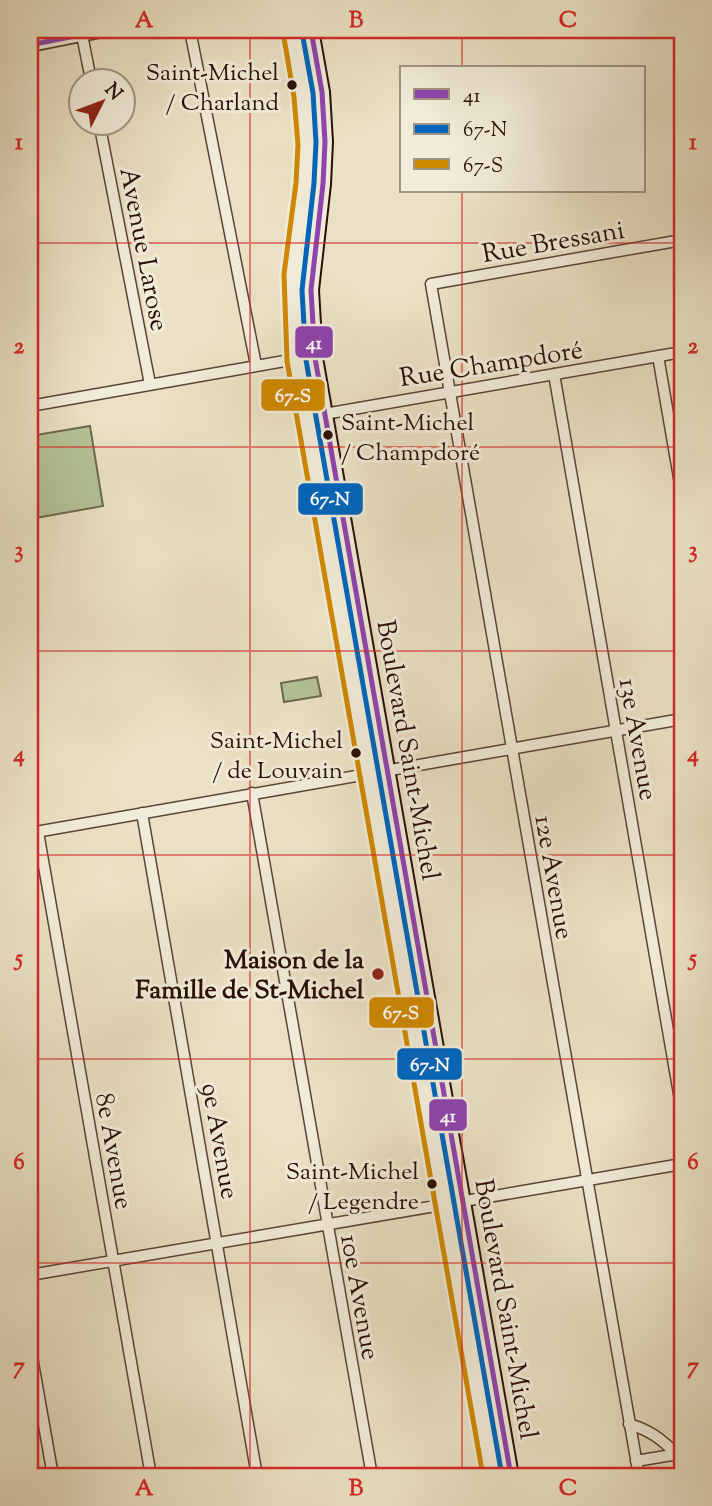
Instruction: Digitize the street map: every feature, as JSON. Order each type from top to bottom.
[{"type":"main road","name":"Boulevard Saint-Michel","points":[[292,30],[303,93],[306,134],[294,269],[296,359],[492,1476]]},
{"type":"main road","name":"Boulevard Saint-Michel","points":[[311,30],[321,83],[325,131],[323,184],[314,244],[311,301],[315,358],[511,1476]]},
{"type":"street","points":[[30,45],[81,32],[105,30]]},
{"type":"street","points":[[190,30],[256,365]]},
{"type":"street","points":[[81,32],[87,66]]},
{"type":"street","name":"Avenue Larose","points":[[102,136],[150,384]]},
{"type":"street","name":"Rue Bressani","points":[[431,284],[682,240]]},
{"type":"street","name":"12e Avenue","points":[[431,284],[639,1476]]},
{"type":"street","name":"Rue Champdoré","points":[[307,417],[682,352]]},
{"type":"street","points":[[657,356],[682,495]]},
{"type":"street","points":[[30,406],[296,359]]},
{"type":"street","name":"13e Avenue","points":[[554,374],[682,1111]]},
{"type":"street","points":[[34,832],[682,719]]},
{"type":"street","name":"10e Avenue","points":[[252,793],[372,1476]]},
{"type":"street","name":"9e Avenue","points":[[142,813],[257,1476]]},
{"type":"street","name":"8e Avenue","points":[[34,832],[150,1476]]},
{"type":"street","points":[[30,1275],[682,1164]]},
{"type":"street","points":[[30,1346],[53,1476]]},
{"type":"street","points":[[629,1424],[646,1429],[679,1454]]},
{"type":"street","points":[[636,1461],[679,1454]]},
{"type":"green space","points":[[90,426],[103,506],[30,519],[30,436]]},
{"type":"green space","points":[[317,677],[321,696],[284,702],[281,683]]},
{"type":"transit line","name":"41","points":[[30,45],[105,30]]},
{"type":"transit line","name":"41","points":[[311,30],[322,92],[325,142],[311,290],[315,358],[511,1476]]},
{"type":"transit line","name":"67-S","points":[[283,32],[294,97],[298,145],[296,183],[284,274],[287,361],[483,1476]]},
{"type":"transit line","name":"67-N","points":[[302,32],[313,93],[316,142],[302,290],[306,360],[502,1476]]},
{"type":"place","name":"Saint-Michel / Charland","points":[[292,85]]},
{"type":"place","name":"Saint-Michel / Champdoré","points":[[328,435]]},
{"type":"place","name":"Saint-Michel / de Louvain","points":[[356,753]]},
{"type":"place","name":"Maison de la Famille de St-Michel","points":[[378,974]]},
{"type":"place","name":"Saint-Michel / Legendre","points":[[432,1184]]}]
